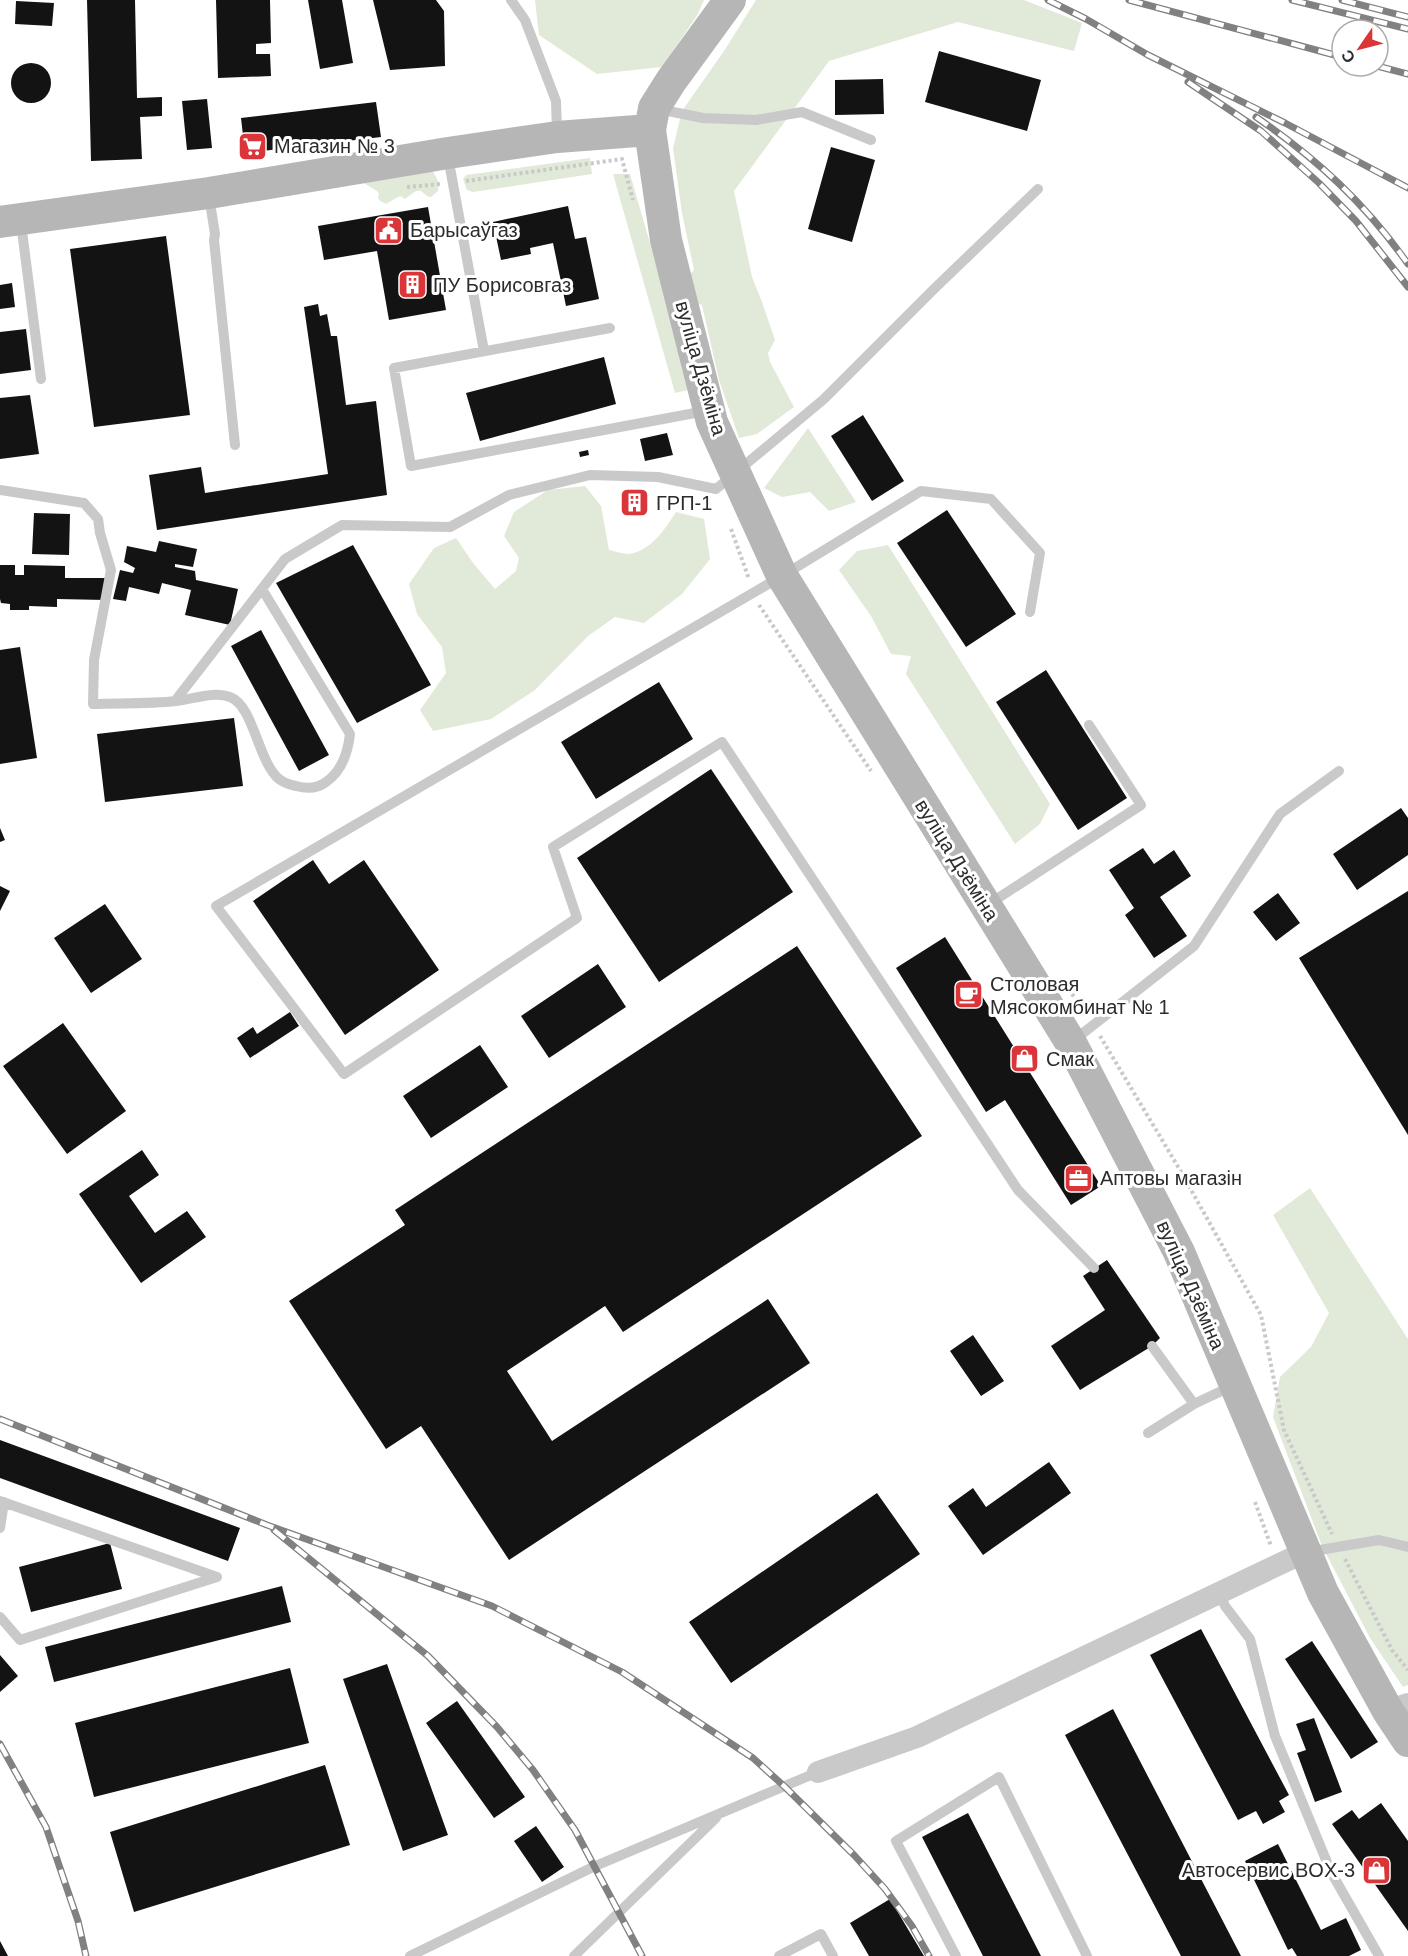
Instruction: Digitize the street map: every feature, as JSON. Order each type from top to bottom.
[{"type":"main road","points":[[10,221],[209,193],[451,168],[557,137],[652,119],[730,0]]},
{"type":"main road","name":"вуліца Дзёміна","points":[[652,119],[666,240],[726,481],[782,576],[986,906],[1082,1034],[1235,1384],[1291,1559],[1323,1593],[1398,1707],[1408,1741]]},
{"type":"street","points":[[818,1772],[917,1737],[1291,1559]]},
{"type":"lane","points":[[511,0],[525,20],[556,100],[557,137]]},
{"type":"lane","points":[[652,119],[756,120],[802,112],[871,140]]},
{"type":"lane","points":[[451,168],[484,351]]},
{"type":"lane","points":[[175,701],[285,559],[342,525],[450,527],[509,495],[590,475],[726,481],[824,399],[1038,189]]},
{"type":"lane","points":[[209,193],[235,445]]},
{"type":"lane","points":[[10,221],[41,379]]},
{"type":"lane","points":[[610,327],[394,368],[411,466],[694,413],[710,414]]},
{"type":"lane","points":[[0,490],[84,503],[98,519],[111,570],[94,660],[93,704],[175,701],[221,694],[234,698],[245,710],[269,765],[278,778],[307,789],[325,783],[334,775],[348,752],[350,734],[262,589]]},
{"type":"lane","points":[[1030,612],[1040,553],[991,499],[921,491],[782,576],[216,906],[344,1074],[577,918],[553,847],[722,742],[1018,1190],[1094,1268]]},
{"type":"lane","points":[[986,906],[1141,805],[1089,725]]},
{"type":"lane","points":[[1082,1034],[1194,946],[1280,814],[1339,771]]},
{"type":"lane","points":[[1152,1346],[1194,1404]]},
{"type":"lane","points":[[1148,1433],[1194,1404],[1235,1384]]},
{"type":"lane","points":[[0,1528],[2,1501],[217,1577],[20,1640],[0,1617]]},
{"type":"lane","points":[[1291,1559],[1379,1540],[1408,1547]]},
{"type":"lane","points":[[1219,1593],[1250,1639],[1275,1736],[1331,1872],[1379,1956]]},
{"type":"lane","points":[[410,1956],[593,1867],[818,1772]]},
{"type":"lane","points":[[956,1956],[896,1841],[999,1778],[1088,1956]]},
{"type":"lane","points":[[574,1956],[720,1814]]},
{"type":"lane","points":[[778,1956],[821,1934],[833,1956]]},
{"type":"path","points":[[405,188],[451,168],[492,179],[622,159],[634,203]]},
{"type":"path","points":[[726,481],[758,603],[836,720]]},
{"type":"path","points":[[1069,989],[1082,1034],[1180,1170],[1261,1315],[1284,1430],[1339,1547],[1392,1650],[1408,1670]]},
{"type":"path","points":[[1255,1501],[1291,1559]]},
{"type":"green space","points":[[535,0],[704,0],[698,14],[662,67],[597,74],[539,35]]},
{"type":"green space","points":[[756,0],[1024,0],[1082,23],[1074,51],[958,22],[829,61],[734,191],[752,277],[775,340],[768,353],[770,362],[794,407],[757,434],[739,438],[719,380],[702,305],[694,302],[687,277],[694,270],[682,213],[673,148],[682,111]]},
{"type":"green space","points":[[590,158],[592,174],[473,192],[467,190],[463,179],[466,175]]},
{"type":"green space","points":[[431,169],[437,179],[438,191],[431,197],[421,191],[416,191],[405,199],[400,196],[386,204],[378,198],[379,193],[364,183]]},
{"type":"green space","points":[[613,174],[630,174],[692,389],[675,393]]},
{"type":"green space","points":[[808,428],[856,502],[829,511],[810,492],[782,497],[764,488]]},
{"type":"green space","points":[[585,486],[601,506],[609,550],[629,554],[644,549],[657,538],[676,512],[704,519],[710,559],[682,594],[644,623],[615,617],[588,636],[535,690],[491,719],[433,731],[420,710],[446,673],[442,647],[417,614],[409,584],[434,548],[456,538],[495,589],[516,571],[519,558],[504,536],[514,512],[548,490]]},
{"type":"green space","points":[[888,545],[1050,804],[1040,824],[1015,844],[906,674],[911,656],[891,654],[871,616],[839,570],[857,551]]},
{"type":"green space","points":[[1310,1188],[1408,1339],[1408,1685],[1403,1687],[1370,1638],[1322,1546],[1273,1417],[1280,1377],[1311,1347],[1329,1313],[1273,1215]]},
{"type":"building","points":[[87,0],[135,0],[137,98],[162,97],[162,116],[140,117],[142,159],[91,161]]},
{"type":"building","points":[[216,0],[270,0],[271,43],[256,44],[256,54],[270,54],[271,76],[218,78]]},
{"type":"building","points":[[308,0],[342,0],[353,63],[320,69]]},
{"type":"building","points":[[373,0],[436,0],[444,11],[445,66],[390,70]]},
{"type":"building","points":[[16,1],[54,3],[52,26],[15,24]]},
{"type":"building","points":[[939,51],[1041,80],[1027,131],[925,102]]},
{"type":"building","points":[[31,63],[45,69],[51,83],[45,97],[31,103],[17,97],[11,83],[17,69]]},
{"type":"building","points":[[883,79],[884,114],[835,115],[835,80]]},
{"type":"building","points":[[207,99],[212,148],[187,150],[182,101]]},
{"type":"building","points":[[376,102],[381,137],[245,153],[241,118]]},
{"type":"building","points":[[831,147],[875,160],[852,242],[808,229]]},
{"type":"building","points":[[568,206],[575,239],[586,237],[599,299],[566,306],[553,243],[530,248],[531,254],[501,260],[493,222]]},
{"type":"building","name":"ПУ Борисовгаз","points":[[428,207],[446,310],[389,320],[377,251],[324,260],[318,226]]},
{"type":"building","points":[[166,236],[190,415],[94,427],[70,249]]},
{"type":"building","points":[[12,283],[15,307],[0,309],[0,285]]},
{"type":"building","points":[[318,304],[320,316],[327,314],[331,336],[337,336],[346,405],[376,401],[387,495],[157,530],[149,475],[201,467],[205,493],[328,474],[304,307]]},
{"type":"building","points":[[26,329],[31,370],[0,374],[0,332]]},
{"type":"building","points":[[604,357],[616,404],[480,441],[466,393]]},
{"type":"building","points":[[30,395],[39,454],[0,459],[0,398]]},
{"type":"building","points":[[863,415],[904,481],[872,501],[831,436]]},
{"type":"building","points":[[667,433],[673,455],[645,461],[640,439]]},
{"type":"building","points":[[588,450],[589,455],[580,457],[579,452]]},
{"type":"building","name":"ГРП-1","points":[[643,491],[648,510],[628,515],[623,496]]},
{"type":"building","points":[[947,510],[1016,614],[966,647],[897,543]]},
{"type":"building","points":[[34,513],[70,514],[69,555],[32,554]]},
{"type":"building","points":[[159,541],[197,549],[193,567],[175,564],[175,567],[195,571],[196,580],[238,589],[230,625],[185,615],[191,590],[162,583],[159,594],[129,587],[126,601],[113,599],[120,570],[133,573],[135,568],[124,562],[127,546],[156,552]]},
{"type":"building","points":[[353,545],[431,685],[357,723],[276,583]]},
{"type":"building","points":[[0,565],[15,565],[15,575],[24,575],[24,565],[65,566],[65,578],[106,578],[106,600],[57,599],[57,607],[29,606],[29,610],[10,610],[10,604],[1,603],[0,599]]},
{"type":"building","points":[[261,630],[329,755],[299,771],[231,646]]},
{"type":"building","points":[[20,647],[37,758],[0,764],[0,650]]},
{"type":"building","points":[[1046,670],[1127,798],[1078,830],[996,702]]},
{"type":"building","points":[[659,682],[693,739],[596,799],[561,742]]},
{"type":"building","points":[[234,718],[243,786],[105,802],[97,734]]},
{"type":"building","points":[[711,769],[793,892],[659,982],[577,858]]},
{"type":"building","points":[[1401,808],[1408,818],[1408,855],[1357,890],[1333,854]]},
{"type":"building","points":[[0,828],[5,840],[0,842]]},
{"type":"building","points":[[1143,848],[1154,864],[1174,850],[1191,876],[1160,897],[1187,936],[1154,958],[1125,915],[1134,908],[1109,870]]},
{"type":"building","points":[[313,860],[329,884],[364,860],[439,970],[345,1035],[253,901]]},
{"type":"building","points":[[0,886],[10,891],[0,911]]},
{"type":"building","points":[[1408,891],[1408,1135],[1299,958]]},
{"type":"building","points":[[1278,893],[1300,923],[1276,941],[1253,912]]},
{"type":"building","points":[[105,904],[142,959],[91,993],[54,938]]},
{"type":"building","points":[[945,937],[1101,1186],[1071,1205],[1005,1100],[986,1112],[896,968]]},
{"type":"building","points":[[797,946],[922,1136],[623,1332],[605,1306],[507,1371],[552,1441],[768,1299],[810,1363],[509,1560],[421,1426],[386,1449],[289,1301],[405,1225],[395,1210]]},
{"type":"building","points":[[598,964],[626,1007],[549,1058],[521,1016]]},
{"type":"building","points":[[290,1012],[299,1026],[250,1058],[237,1038],[253,1027],[257,1034]]},
{"type":"building","points":[[63,1023],[126,1111],[67,1154],[3,1066]]},
{"type":"building","points":[[480,1045],[508,1087],[431,1138],[403,1096]]},
{"type":"building","points":[[142,1150],[159,1175],[129,1196],[155,1233],[187,1211],[206,1237],[141,1283],[79,1194]]},
{"type":"building","points":[[1107,1260],[1160,1338],[1152,1346],[1080,1390],[1051,1346],[1105,1310],[1083,1276]]},
{"type":"building","points":[[973,1335],[1004,1381],[981,1396],[950,1351]]},
{"type":"building","points":[[0,1440],[240,1528],[228,1561],[0,1478]]},
{"type":"building","points":[[1049,1462],[1071,1493],[983,1555],[948,1506],[973,1488],[986,1507]]},
{"type":"building","points":[[877,1493],[920,1554],[731,1683],[689,1622]]},
{"type":"building","points":[[110,1543],[122,1589],[31,1612],[19,1567]]},
{"type":"building","points":[[282,1586],[291,1622],[54,1682],[45,1647]]},
{"type":"building","points":[[1201,1629],[1289,1795],[1279,1801],[1285,1812],[1263,1824],[1256,1811],[1238,1820],[1150,1655]]},
{"type":"building","points":[[1312,1641],[1378,1742],[1351,1759],[1285,1659]]},
{"type":"building","points":[[0,1655],[18,1676],[0,1692]]},
{"type":"building","points":[[387,1664],[448,1835],[403,1851],[343,1679]]},
{"type":"building","points":[[290,1668],[309,1743],[94,1797],[75,1723]]},
{"type":"building","points":[[457,1701],[525,1797],[494,1818],[426,1723]]},
{"type":"building","points":[[1113,1709],[1241,1956],[1181,1956],[1065,1735]]},
{"type":"building","points":[[1314,1718],[1342,1792],[1315,1802],[1297,1753],[1306,1750],[1296,1724]]},
{"type":"building","points":[[325,1765],[350,1845],[134,1912],[110,1832]]},
{"type":"building","points":[[1381,1803],[1408,1841],[1408,1931],[1332,1824],[1352,1810],[1359,1819]]},
{"type":"building","points":[[968,1813],[1041,1956],[983,1956],[922,1837]]},
{"type":"building","points":[[536,1826],[564,1867],[542,1882],[514,1841]]},
{"type":"building","points":[[1278,1844],[1321,1930],[1346,1918],[1361,1950],[1349,1956],[1297,1956],[1292,1948],[1288,1950],[1245,1861]]},
{"type":"building","points":[[890,1899],[924,1956],[869,1956],[850,1923]]},
{"type":"building","points":[[0,1941],[8,1956],[0,1956]]},
{"type":"railway","points":[[1048,0],[1148,55],[1285,123],[1408,188]]},
{"type":"railway","points":[[1129,0],[1330,54]]},
{"type":"railway","points":[[1292,0],[1408,29]]},
{"type":"railway","points":[[1342,0],[1408,17]]},
{"type":"railway","points":[[1390,69],[1408,74]]},
{"type":"railway","points":[[1188,82],[1261,131],[1319,183],[1356,221],[1408,287]]},
{"type":"railway","points":[[1256,117],[1339,183],[1375,221],[1408,264]]},
{"type":"railway","points":[[0,1419],[267,1525],[492,1606],[622,1672],[753,1758],[785,1787],[885,1889],[912,1926],[929,1956]]},
{"type":"railway","points":[[274,1530],[428,1656],[497,1727],[533,1770],[575,1830],[642,1956]]},
{"type":"railway","points":[[0,1744],[46,1827],[78,1921],[86,1956]]},
{"type":"place","name":"Магазин № 3","points":[[253,146]]},
{"type":"place","name":"Барысаўгаз","points":[[389,230]]},
{"type":"place","name":"ПУ Борисовгаз","points":[[412,285]]},
{"type":"place","name":"ГРП-1","points":[[635,503]]},
{"type":"place","name":"Столовая Мясокомбинат № 1","points":[[969,995]]},
{"type":"place","name":"Смак","points":[[1025,1059]]},
{"type":"place","name":"Аптовы магазін","points":[[1079,1178]]},
{"type":"place","name":"Автосервис BOX-3","points":[[1376,1870]]}]
